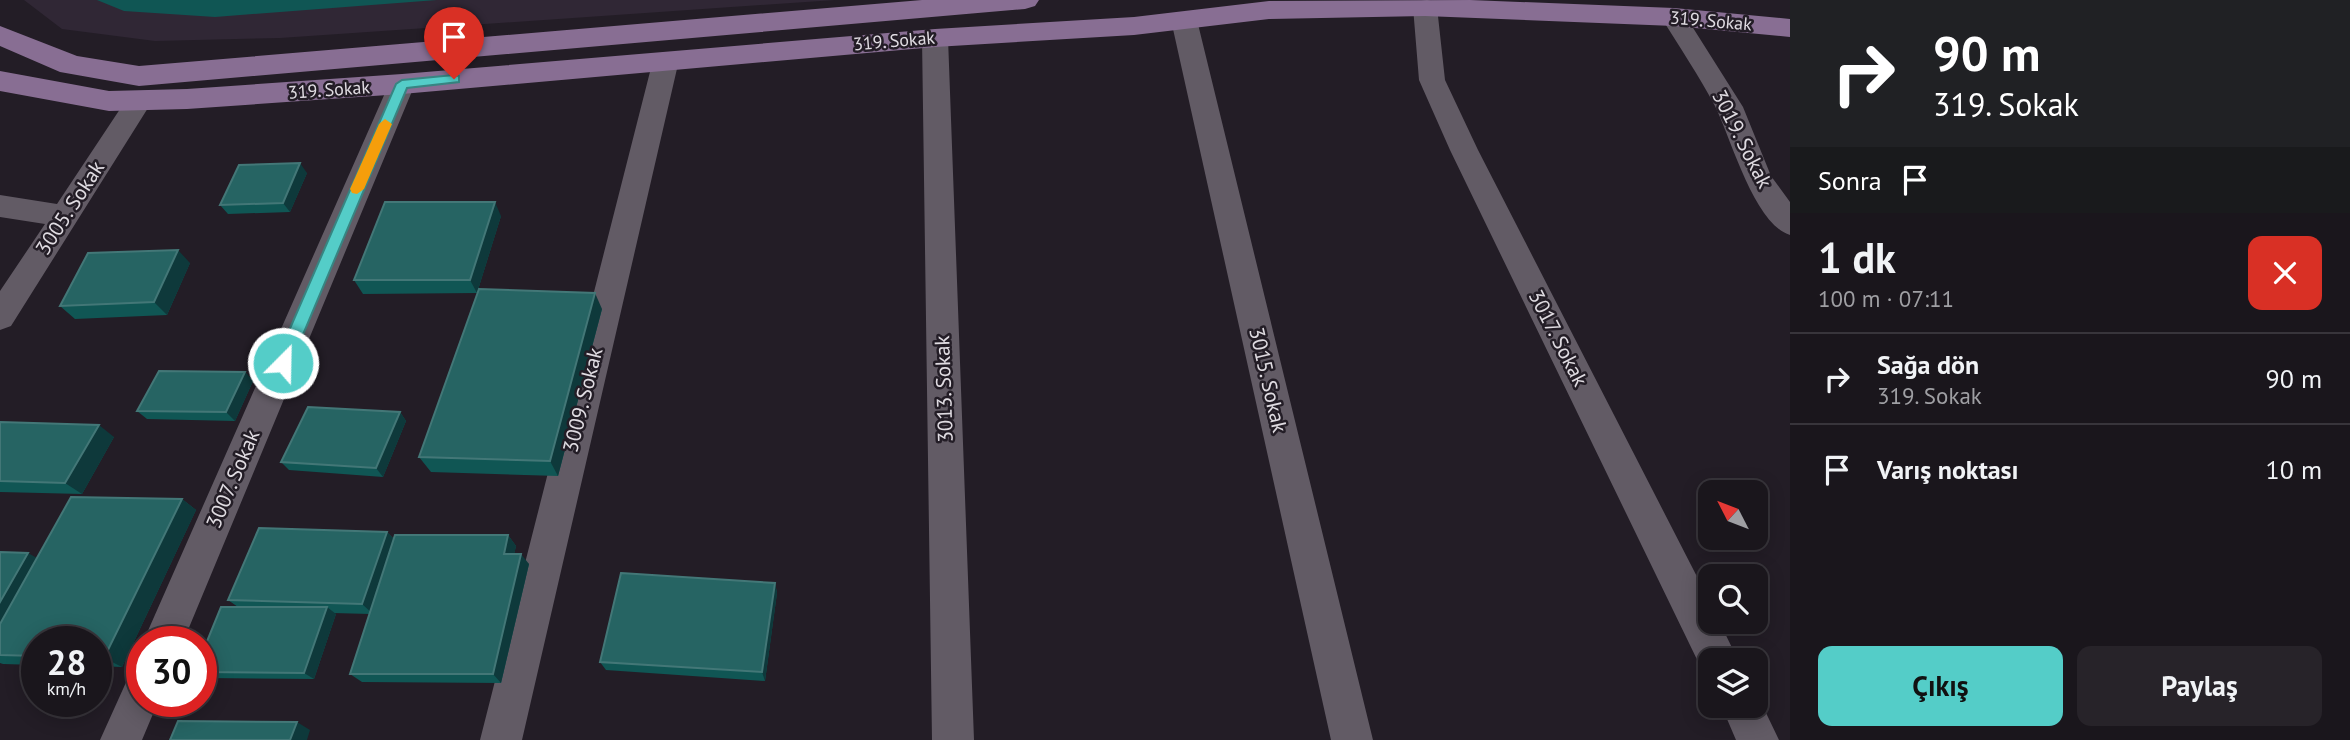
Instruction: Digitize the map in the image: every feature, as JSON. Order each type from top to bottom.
[{"type":"main road","name":"319. Sokak","points":[[0,35],[71,65],[139,76],[1025,0]]},
{"type":"main road","points":[[1107,0],[1114,14],[1134,26]]},
{"type":"main road","name":"319. Sokak","points":[[1741,0],[1790,4]]},
{"type":"main road","name":"319. Sokak","points":[[0,81],[109,101],[187,100],[935,38],[1134,26],[1188,10],[1425,7],[1674,17],[1790,27]]},
{"type":"street","name":"3017. Sokak","points":[[1425,7],[1432,80],[1464,150],[1712,648]]},
{"type":"street","name":"3015. Sokak","points":[[1188,10],[1352,740]]},
{"type":"street","name":"3019. Sokak","points":[[1674,17],[1729,107],[1758,179],[1790,224]]},
{"type":"street","name":"3013. Sokak","points":[[935,38],[953,740]]},
{"type":"street","name":"3009. Sokak","points":[[501,740],[666,60]]},
{"type":"street","name":"3007. Sokak","points":[[170,626],[402,84]]},
{"type":"street","name":"3005. Sokak","points":[[0,317],[140,100]]},
{"type":"street","points":[[0,206],[65,216]]},
{"type":"street","points":[[121,740],[131,717]]},
{"type":"street","points":[[1747,718],[1758,740]]},
{"type":"shaded area","points":[[24,0],[835,0],[280,38],[155,41],[62,29]]},
{"type":"building","points":[[300,163],[283,203],[220,205],[239,165]]},
{"type":"building","points":[[385,202],[495,202],[470,280],[354,280]]},
{"type":"building","points":[[178,250],[154,302],[60,306],[88,253]]},
{"type":"building","points":[[479,289],[595,293],[550,461],[419,457]]},
{"type":"building","points":[[159,371],[245,372],[226,412],[137,411]]},
{"type":"building","points":[[308,407],[400,412],[376,468],[281,462]]},
{"type":"building","points":[[0,422],[99,425],[65,483],[0,481]]},
{"type":"building","points":[[71,497],[182,499],[112,642],[112,626],[21,626],[21,656],[0,655],[0,624]]},
{"type":"building","points":[[259,528],[387,532],[362,604],[228,600]]},
{"type":"building","points":[[395,535],[508,535],[504,554],[521,554],[493,674],[350,674]]},
{"type":"building","points":[[0,552],[28,553],[0,602]]},
{"type":"building","points":[[621,573],[775,583],[762,672],[600,662]]},
{"type":"building","points":[[221,607],[327,607],[304,673],[217,672],[217,626],[213,626]]},
{"type":"building","points":[[178,721],[297,722],[290,740],[170,740]]},
{"type":"slow traffic","points":[[357,189],[385,124]]},
{"type":"route","points":[[283,363],[402,84],[454,79]]}]
